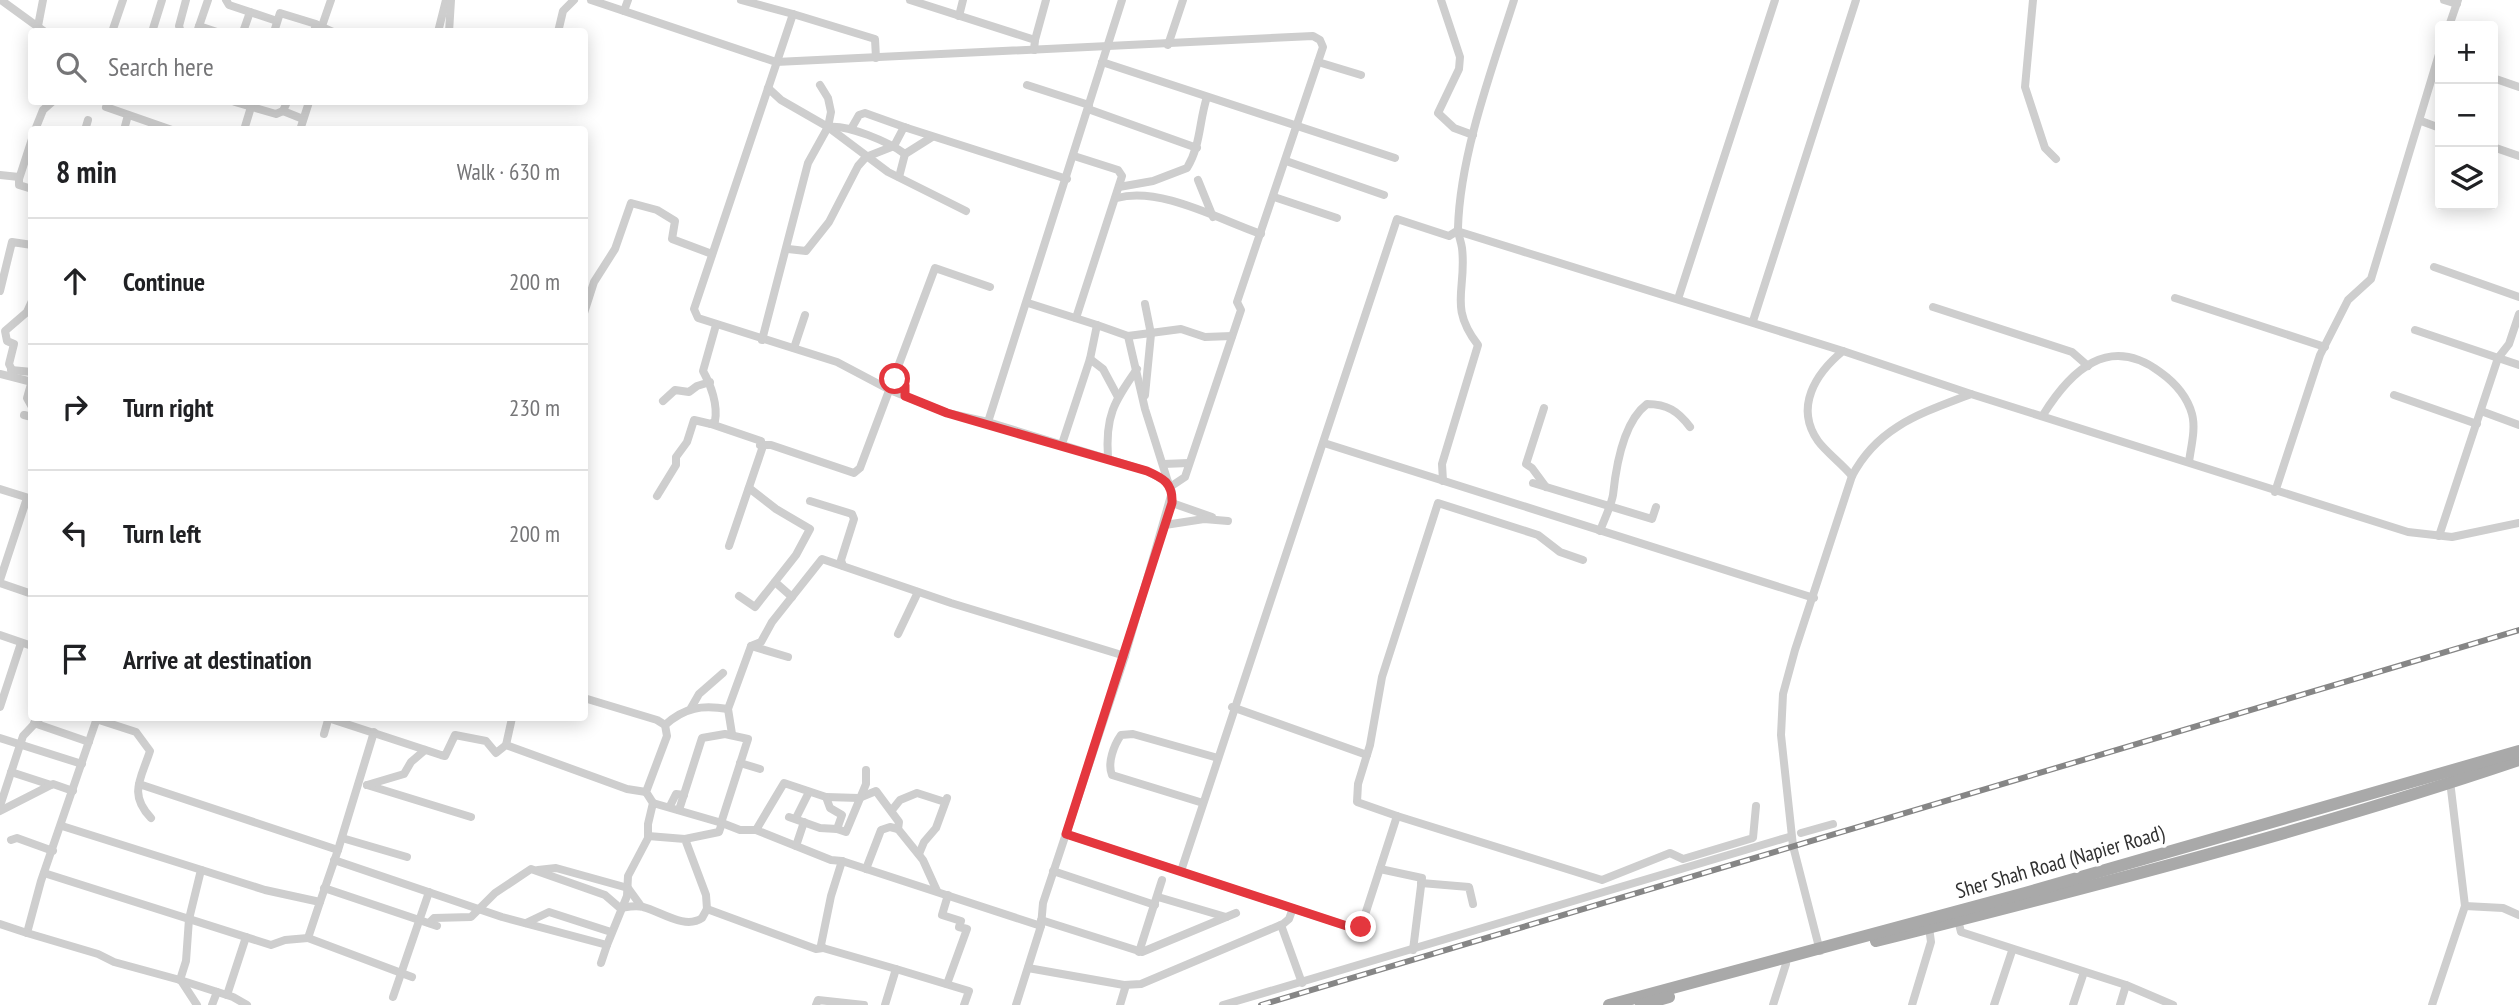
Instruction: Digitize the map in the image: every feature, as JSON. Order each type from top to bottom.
[{"type":"main road","name":"Sher Shah Road (Napier Road)","points":[[2449,777],[2519,751]]},
{"type":"main road","name":"Sher Shah Road (Napier Road)","points":[[1614,1004],[2026,897],[2449,777],[2519,760]]},
{"type":"main road","name":"Sher Shah Road (Napier Road)","points":[[1641,1005],[1786,964],[1819,951],[1928,928],[2026,897]]},
{"type":"street","points":[[1,0],[40,28]]},
{"type":"street","points":[[41,28],[43,0]]},
{"type":"street","points":[[113,28],[123,0]]},
{"type":"street","points":[[153,28],[162,0]]},
{"type":"street","points":[[180,28],[186,0]]},
{"type":"street","points":[[198,28],[208,0]]},
{"type":"street","points":[[226,0],[229,5],[277,21]]},
{"type":"street","points":[[275,28],[280,13],[317,27],[331,0]]},
{"type":"street","points":[[439,28],[448,0]]},
{"type":"street","points":[[448,0],[449,28]]},
{"type":"street","points":[[559,28],[563,10],[574,0]]},
{"type":"street","points":[[591,0],[776,62],[1313,36],[1321,40],[1323,47],[1237,302],[1241,310],[1185,477],[1169,484]]},
{"type":"street","points":[[624,11],[628,0]]},
{"type":"street","points":[[741,0],[875,39],[876,58]]},
{"type":"street","points":[[910,0],[1035,40]]},
{"type":"street","points":[[958,16],[963,0]]},
{"type":"street","points":[[1034,50],[1046,0]]},
{"type":"street","points":[[988,422],[1028,303],[1122,0]]},
{"type":"street","points":[[1168,45],[1183,0]]},
{"type":"street","points":[[1441,0],[1460,57],[1459,69],[1438,113],[1454,128],[1473,135]]},
{"type":"street","points":[[1443,481],[1442,464],[1478,345],[1464,327],[1460,313],[1462,248],[1457,231],[1463,174],[1514,0]]},
{"type":"street","points":[[1678,299],[1774,0]]},
{"type":"street","points":[[1753,321],[1856,0]]},
{"type":"street","points":[[2033,0],[2025,87],[2045,148],[2056,159]]},
{"type":"street","points":[[2444,0],[2457,2],[2451,21]]},
{"type":"street","points":[[244,28],[250,12]]},
{"type":"street","points":[[793,14],[694,309],[698,318],[837,362],[890,390],[947,413],[988,422],[1108,458],[1147,471],[1169,484]]},
{"type":"street","points":[[1102,62],[1395,158]]},
{"type":"street","points":[[1318,62],[1361,75]]},
{"type":"street","points":[[2275,492],[2325,346],[2348,300],[2371,279],[2435,71]]},
{"type":"street","points":[[2498,80],[2519,88]]},
{"type":"street","points":[[762,340],[788,249],[786,239],[808,163],[828,127],[829,105],[820,85]]},
{"type":"street","points":[[1027,85],[1197,148]]},
{"type":"street","points":[[768,88],[781,100],[828,127],[866,157],[966,211]]},
{"type":"street","points":[[1119,187],[1153,181],[1187,168],[1197,148],[1201,114],[1207,97]]},
{"type":"street","points":[[36,126],[43,110],[49,105]]},
{"type":"street","points":[[244,105],[276,114],[283,111],[286,105]]},
{"type":"street","points":[[301,126],[308,105]]},
{"type":"street","points":[[106,107],[161,126]]},
{"type":"street","points":[[245,126],[251,107]]},
{"type":"street","points":[[283,111],[303,119]]},
{"type":"street","points":[[851,130],[859,115],[864,113],[1067,179]]},
{"type":"street","points":[[125,126],[128,114]]},
{"type":"street","points":[[2421,121],[2435,126]]},
{"type":"street","points":[[828,127],[840,125],[894,146],[905,154]]},
{"type":"street","points":[[788,249],[806,251],[829,222],[866,157],[894,146],[906,128]]},
{"type":"street","points":[[899,177],[905,154],[932,137]]},
{"type":"street","points":[[2498,149],[2519,156]]},
{"type":"street","points":[[28,151],[19,177],[19,185],[28,188]]},
{"type":"street","points":[[1074,156],[1121,172],[1117,198],[1076,318]]},
{"type":"street","points":[[1286,161],[1384,195]]},
{"type":"street","points":[[0,174],[19,177]]},
{"type":"street","points":[[1198,180],[1213,217]]},
{"type":"street","points":[[1117,198],[1131,194],[1180,203],[1261,234]]},
{"type":"street","points":[[1274,197],[1338,218]]},
{"type":"street","points":[[588,301],[594,282],[615,249],[631,203],[657,210],[675,221],[672,239],[712,254]]},
{"type":"street","points":[[1181,871],[1232,707],[1324,443],[1397,219],[1449,236],[1457,231],[1753,321],[1971,394],[2189,461],[2275,492],[2376,523],[2452,537],[2519,523]]},
{"type":"street","points":[[0,291],[12,242],[28,244]]},
{"type":"street","points":[[2434,267],[2519,297]]},
{"type":"street","points":[[763,446],[771,445],[854,473],[860,468],[935,268],[990,287]]},
{"type":"street","points":[[2175,298],[2325,346]]},
{"type":"street","points":[[1028,303],[1128,335],[1181,329],[1205,337],[1232,336]]},
{"type":"street","points":[[1143,401],[1151,334],[1145,304]]},
{"type":"street","points":[[1933,307],[2072,352],[2088,366]]},
{"type":"street","points":[[12,370],[9,364],[13,344],[7,341],[5,331],[28,310]]},
{"type":"street","points":[[2439,536],[2498,358],[2509,344],[2519,314]]},
{"type":"street","points":[[794,348],[805,315]]},
{"type":"street","points":[[711,424],[717,411],[710,383],[703,371],[716,325]]},
{"type":"street","points":[[1062,444],[1090,359],[1097,325]]},
{"type":"street","points":[[2416,330],[2519,365]]},
{"type":"street","points":[[1016,1005],[1054,872],[1172,503],[1169,484],[1143,401],[1128,335]]},
{"type":"street","points":[[1843,351],[1823,368],[1811,389],[1808,408],[1810,426],[1819,443],[1836,456],[1852,476]]},
{"type":"street","points":[[2043,415],[2061,388],[2098,359],[2118,355],[2144,362],[2170,379],[2188,404],[2192,416],[2189,461]]},
{"type":"street","points":[[1090,359],[1103,369],[1118,397]]},
{"type":"street","points":[[1108,458],[1106,436],[1110,411],[1137,369]]},
{"type":"street","points":[[0,374],[12,370],[28,372]]},
{"type":"street","points":[[0,374],[28,382]]},
{"type":"street","points":[[895,379],[905,385],[905,396]]},
{"type":"street","points":[[663,401],[675,390],[690,392],[697,386],[710,383]]},
{"type":"street","points":[[1819,951],[1793,846],[1780,735],[1783,694],[1852,476],[1861,459],[1907,418],[1971,394]]},
{"type":"street","points":[[2394,395],[2477,424]]},
{"type":"street","points":[[1600,531],[1619,459],[1638,411],[1647,404],[1667,407],[1676,411],[1690,427]]},
{"type":"street","points":[[1545,408],[1525,464],[1532,468],[1546,487]]},
{"type":"street","points":[[2481,411],[2519,425]]},
{"type":"street","points":[[657,496],[676,465],[676,457],[687,442],[694,420],[761,441],[763,446],[729,546]]},
{"type":"street","points":[[1324,443],[1814,598]]},
{"type":"street","points":[[1163,464],[1189,463]]},
{"type":"street","points":[[1533,483],[1651,519],[1656,508]]},
{"type":"street","points":[[739,596],[755,607],[796,555],[810,529],[776,509],[749,488]]},
{"type":"street","points":[[0,489],[28,498]]},
{"type":"street","points":[[28,501],[0,582],[28,592]]},
{"type":"street","points":[[810,501],[852,514],[854,519],[841,560],[843,566]]},
{"type":"street","points":[[1165,525],[1204,519],[1224,521],[1172,503]]},
{"type":"street","points":[[1583,560],[1560,552],[1538,535],[1438,503],[1382,677],[1367,755],[1358,784],[1357,802],[1602,880],[1670,853],[1683,859],[1753,838],[1756,806]]},
{"type":"street","points":[[732,734],[728,709],[751,646],[761,642],[822,559],[918,592],[1125,656]]},
{"type":"street","points":[[775,582],[792,597]]},
{"type":"street","points":[[898,634],[918,592]]},
{"type":"street","points":[[0,635],[28,645]]},
{"type":"street","points":[[0,707],[21,643]]},
{"type":"street","points":[[751,646],[788,657]]},
{"type":"street","points":[[665,725],[691,708],[699,694],[723,673]]},
{"type":"street","points":[[588,699],[657,720],[665,725],[667,736],[646,792]]},
{"type":"street","points":[[1232,707],[1367,755]]},
{"type":"street","points":[[691,708],[728,709]]},
{"type":"street","points":[[0,806],[3,786],[21,743],[36,721]]},
{"type":"street","points":[[39,721],[89,742]]},
{"type":"street","points":[[27,933],[44,873],[96,721]]},
{"type":"street","points":[[105,721],[136,732],[150,751],[139,784],[138,801],[150,818]]},
{"type":"street","points":[[120,721],[124,728]]},
{"type":"street","points":[[324,734],[327,721]]},
{"type":"street","points":[[335,721],[445,756],[455,735],[486,741],[496,753],[506,746],[511,721]]},
{"type":"street","points":[[308,938],[362,784],[374,732]]},
{"type":"street","points":[[648,836],[685,839],[719,832],[748,739],[732,734],[702,738],[684,795],[675,808]]},
{"type":"street","points":[[1203,803],[1112,775],[1109,765],[1113,752],[1121,735],[1133,734],[1217,758]]},
{"type":"street","points":[[0,738],[82,764]]},
{"type":"street","points":[[506,746],[537,754],[563,767],[617,785],[646,792],[653,803],[648,836],[628,876],[628,888],[601,963]]},
{"type":"street","points":[[362,784],[404,774],[411,762],[425,750]]},
{"type":"street","points":[[740,763],[760,769]]},
{"type":"street","points":[[796,819],[820,828],[846,832],[866,784],[866,770]]},
{"type":"street","points":[[11,772],[73,791]]},
{"type":"street","points":[[2432,1005],[2465,906],[2449,777]]},
{"type":"street","points":[[756,830],[784,783],[825,797],[859,798],[876,791],[900,822],[898,829]]},
{"type":"street","points":[[139,784],[338,850]]},
{"type":"street","points":[[362,784],[471,817]]},
{"type":"street","points":[[0,811],[51,785]]},
{"type":"street","points":[[796,846],[796,819],[810,792]]},
{"type":"street","points":[[892,810],[900,800],[917,793],[946,800],[936,828],[924,842],[919,855]]},
{"type":"street","points":[[825,797],[830,808],[842,815],[837,829]]},
{"type":"street","points":[[653,803],[740,830],[756,830],[866,869],[1139,952],[1236,913]]},
{"type":"street","points":[[1066,834],[1356,929],[1361,927],[1397,816]]},
{"type":"street","points":[[1801,833],[1833,824]]},
{"type":"street","points":[[62,826],[265,890],[320,901]]},
{"type":"street","points":[[898,829],[919,855],[937,891]]},
{"type":"street","points":[[866,869],[881,830],[898,829]]},
{"type":"street","points":[[1223,1005],[1788,837]]},
{"type":"street","points":[[11,840],[18,838],[52,850]]},
{"type":"street","points":[[342,838],[407,857]]},
{"type":"street","points":[[324,888],[433,925],[434,918],[471,917],[495,893],[531,869],[556,868],[628,888],[642,906],[663,916],[694,923],[702,919],[707,909],[705,895],[685,839]]},
{"type":"street","points":[[334,860],[480,909],[607,945]]},
{"type":"street","points":[[823,948],[820,941],[842,861]]},
{"type":"street","points":[[1380,869],[1422,878],[1413,950]]},
{"type":"street","points":[[180,980],[186,961],[189,919],[201,870]]},
{"type":"street","points":[[535,870],[606,895],[620,908],[642,906]]},
{"type":"street","points":[[1054,872],[1226,917]]},
{"type":"street","points":[[44,873],[271,945],[285,940],[308,938],[412,976]]},
{"type":"street","points":[[1139,952],[1162,880]]},
{"type":"street","points":[[1421,883],[1469,887],[1473,904]]},
{"type":"street","points":[[393,998],[429,891]]},
{"type":"street","points":[[947,984],[967,929],[959,926],[961,921],[942,915],[948,895]]},
{"type":"street","points":[[2465,906],[2503,908],[2519,915]]},
{"type":"street","points":[[1028,968],[1126,985],[1152,980],[1281,925],[1289,919],[1293,908]]},
{"type":"street","points":[[707,909],[816,949],[823,948],[969,991],[964,1005]]},
{"type":"street","points":[[526,923],[549,912],[611,932]]},
{"type":"street","points":[[1958,920],[1961,932],[2012,951],[2126,985],[2173,1005]]},
{"type":"street","points":[[0,924],[227,995],[247,1005]]},
{"type":"street","points":[[1281,925],[1302,983]]},
{"type":"street","points":[[1912,1005],[1931,942],[1928,928]]},
{"type":"street","points":[[227,995],[246,937]]},
{"type":"street","points":[[1994,1005],[2012,951]]},
{"type":"street","points":[[1773,1005],[1786,964]]},
{"type":"street","points":[[885,1005],[896,969]]},
{"type":"street","points":[[2073,1005],[2084,972]]},
{"type":"street","points":[[180,980],[197,1005]]},
{"type":"street","points":[[1120,1005],[1126,985]]},
{"type":"street","points":[[2120,1005],[2126,985]]},
{"type":"street","points":[[212,1005],[217,992]]},
{"type":"street","points":[[816,1005],[818,1000],[864,1005]]},
{"type":"railway","points":[[1261,1005],[2519,630]]},
{"type":"route","points":[[895,379],[907,388],[905,396],[947,413],[988,422],[1147,471],[1168,482],[1172,492],[1172,503],[1125,656],[1066,834],[1356,929],[1361,927]]}]
